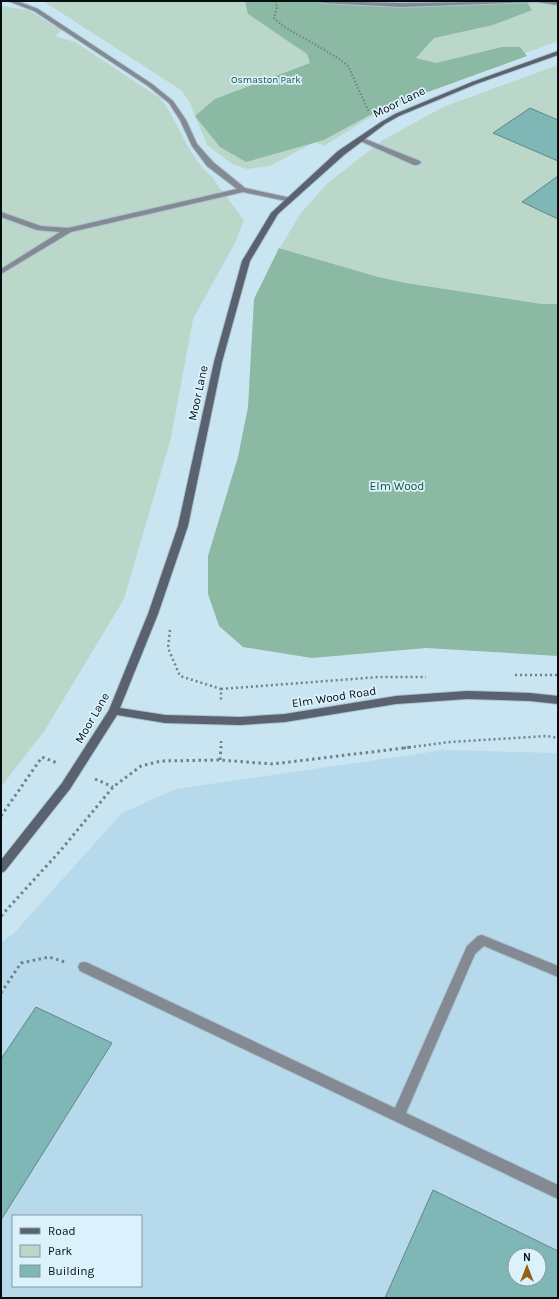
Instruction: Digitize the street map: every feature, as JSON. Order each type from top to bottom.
[{"type":"street","name":"Moor Lane","points":[[1,868],[66,786],[114,711],[153,614],[183,526],[218,362],[246,261],[275,213],[341,153],[383,123],[397,115],[474,83],[558,53]]},
{"type":"street","name":"Elm Wood Road","points":[[114,711],[165,719],[222,721],[285,718],[396,700],[466,695],[530,697],[558,700]]},
{"type":"lane","points":[[11,1],[36,10],[150,85],[171,102],[183,120],[194,145],[210,164],[243,190]]},
{"type":"lane","points":[[323,1],[378,4],[462,4],[534,1]]},
{"type":"lane","points":[[538,1],[558,3]]},
{"type":"lane","points":[[360,139],[417,162]]},
{"type":"lane","points":[[1,214],[40,228],[68,230],[243,190],[288,200]]},
{"type":"lane","points":[[1,272],[68,230]]},
{"type":"lane","points":[[398,1116],[471,950],[476,945],[482,940],[558,972]]},
{"type":"lane","points":[[84,967],[558,1192]]},
{"type":"path","points":[[276,1],[277,6],[274,18],[283,26],[338,58],[348,66],[369,114],[383,123]]},
{"type":"path","points":[[170,625],[168,648],[180,676],[221,689],[379,677],[427,677]]},
{"type":"path","points":[[514,675],[558,675]]},
{"type":"path","points":[[220,760],[222,721],[221,689]]},
{"type":"path","points":[[1,916],[61,850],[113,788],[141,766],[161,761],[220,760],[273,764],[450,742],[547,736],[558,738]]},
{"type":"path","points":[[1,816],[42,757]]},
{"type":"path","points":[[1,992],[21,963],[49,957],[84,967]]},
{"type":"shaded area","points":[[444,750],[558,753],[558,1298],[1,1298],[1,943],[14,933],[122,813],[176,789]]},
{"type":"green space","name":"Osmaston Park","points":[[43,1],[558,1],[558,41],[441,84],[367,119],[324,146],[315,142],[270,166],[247,169],[232,164],[207,145],[189,101],[181,90]]},
{"type":"green space","points":[[245,1],[526,1],[532,10],[493,25],[434,38],[416,58],[436,63],[502,47],[520,47],[527,56],[381,109],[324,140],[246,162],[220,147],[195,116],[215,99],[310,63],[307,54],[248,14]]},
{"type":"green space","points":[[1,6],[28,10],[62,30],[55,36],[75,42],[160,98],[197,161],[214,178],[216,183],[244,220],[235,243],[193,319],[171,438],[124,599],[45,730],[1,787]]},
{"type":"green space","points":[[558,65],[558,304],[542,304],[406,283],[377,277],[280,248],[300,214],[328,183],[383,140],[443,107]]},
{"type":"green space","name":"Elm Wood","points":[[279,248],[378,277],[406,283],[542,304],[558,304],[558,656],[426,648],[312,658],[243,647],[219,626],[208,594],[208,556],[238,457],[248,407],[254,299]]},
{"type":"building","points":[[530,108],[558,120],[558,161],[493,133]]},
{"type":"building","points":[[558,176],[558,219],[522,202]]},
{"type":"building","points":[[36,1007],[112,1043],[1,1220],[1,1059]]},
{"type":"building","points":[[433,1190],[558,1251],[558,1298],[385,1298]]}]
